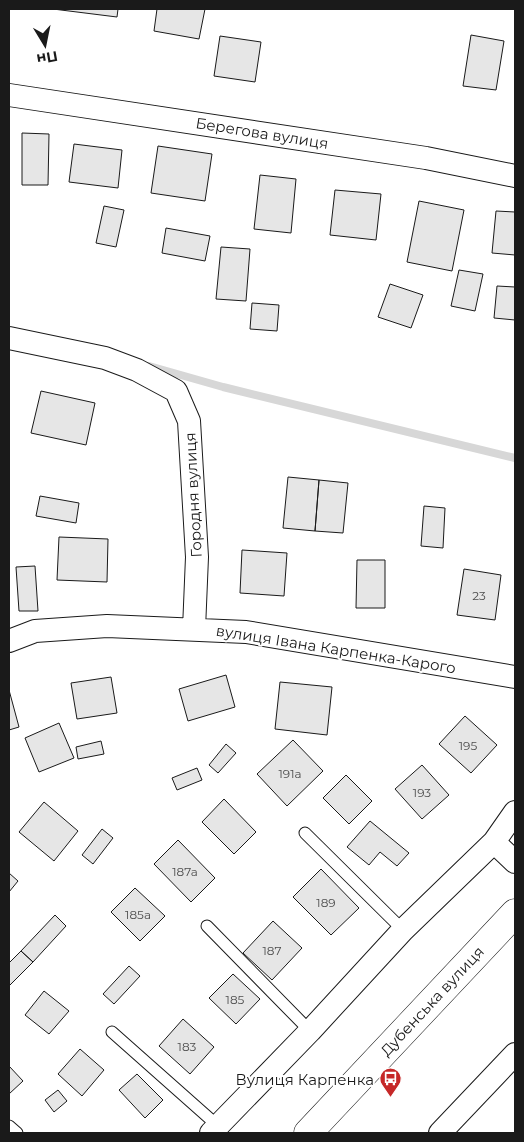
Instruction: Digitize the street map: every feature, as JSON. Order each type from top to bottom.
[{"type":"main road","name":"Дубенська вулиця","points":[[308,1133],[515,913]]},
{"type":"street","name":"Берегова вулиця","points":[[9,95],[426,158],[515,176]]},
{"type":"street","name":"Городня вулиця","points":[[9,338],[105,358],[137,370],[176,392],[189,421],[197,558],[194,629]]},
{"type":"street","name":"вулиця Івана Карпенка-Карого","points":[[9,641],[35,631],[107,626],[246,632],[515,677]]},
{"type":"street","points":[[215,1130],[310,1031],[402,930],[494,842],[515,812]]},
{"type":"street","points":[[494,842],[515,862]]},
{"type":"street","points":[[440,1133],[515,1054]]},
{"type":"lane","points":[[306,833],[402,930]]},
{"type":"lane","points":[[207,926],[310,1031]]},
{"type":"lane","points":[[112,1032],[215,1130]]},
{"type":"lane","points":[[9,1126],[17,1133]]},
{"type":"building","points":[[53,9],[118,9],[117,17]]},
{"type":"building","points":[[157,9],[205,9],[199,39],[154,31]]},
{"type":"building","points":[[471,35],[504,41],[496,90],[463,86]]},
{"type":"building","points":[[220,36],[261,42],[255,82],[214,76]]},
{"type":"building","points":[[22,133],[49,134],[48,185],[22,185]]},
{"type":"building","points":[[74,144],[122,150],[118,188],[69,182]]},
{"type":"building","points":[[158,146],[212,154],[205,201],[151,193]]},
{"type":"building","points":[[260,175],[296,179],[291,233],[254,229]]},
{"type":"building","points":[[335,190],[381,194],[376,240],[330,235]]},
{"type":"building","points":[[419,201],[464,210],[452,271],[407,262]]},
{"type":"building","points":[[104,206],[124,210],[116,247],[96,243]]},
{"type":"building","points":[[496,211],[515,212],[515,255],[492,253]]},
{"type":"building","points":[[166,228],[210,236],[205,261],[162,253]]},
{"type":"building","points":[[221,247],[250,249],[246,301],[216,299]]},
{"type":"building","points":[[459,270],[483,274],[475,311],[451,306]]},
{"type":"building","points":[[390,284],[423,295],[411,328],[378,317]]},
{"type":"building","points":[[497,286],[515,287],[515,320],[494,318]]},
{"type":"building","points":[[252,303],[279,305],[277,331],[250,329]]},
{"type":"building","points":[[41,391],[95,403],[86,445],[31,433]]},
{"type":"building","points":[[288,477],[319,480],[315,531],[283,528]]},
{"type":"building","points":[[319,480],[348,483],[343,533],[315,531]]},
{"type":"building","points":[[40,496],[79,503],[76,523],[36,516]]},
{"type":"building","points":[[424,506],[445,508],[443,548],[421,546]]},
{"type":"building","points":[[59,537],[108,539],[107,582],[57,580]]},
{"type":"building","points":[[242,550],[287,553],[284,596],[240,593]]},
{"type":"building","points":[[357,560],[385,560],[385,608],[356,608]]},
{"type":"building","points":[[35,566],[38,611],[19,611],[16,567]]},
{"type":"building","points":[[464,569],[501,575],[495,620],[457,615]]},
{"type":"building","points":[[226,675],[235,707],[188,721],[179,689]]},
{"type":"building","points":[[111,677],[117,713],[77,719],[71,683]]},
{"type":"building","points":[[280,682],[332,687],[327,735],[275,729]]},
{"type":"building","points":[[9,690],[19,727],[9,730]]},
{"type":"building","points":[[465,716],[497,745],[471,773],[439,744]]},
{"type":"building","points":[[59,723],[74,758],[39,772],[25,738]]},
{"type":"building","points":[[293,740],[323,771],[287,806],[257,774]]},
{"type":"building","points":[[101,741],[104,754],[78,759],[76,747]]},
{"type":"building","points":[[226,744],[236,753],[218,773],[209,765]]},
{"type":"building","points":[[422,765],[449,795],[422,819],[395,789]]},
{"type":"building","points":[[197,768],[202,780],[177,790],[172,778]]},
{"type":"building","points":[[346,775],[372,801],[349,824],[323,798]]},
{"type":"building","points":[[224,799],[256,832],[234,854],[202,822]]},
{"type":"building","points":[[44,802],[78,831],[54,861],[19,832]]},
{"type":"building","points":[[370,821],[409,853],[397,866],[380,852],[369,865],[347,847]]},
{"type":"building","points":[[102,829],[113,838],[93,864],[82,855]]},
{"type":"building","points":[[178,840],[215,878],[191,902],[154,864]]},
{"type":"building","points":[[321,869],[359,908],[331,935],[293,897]]},
{"type":"building","points":[[9,873],[18,881],[9,892]]},
{"type":"building","points":[[135,888],[165,916],[140,941],[111,912]]},
{"type":"building","points":[[55,915],[66,926],[33,962],[21,951]]},
{"type":"building","points":[[273,921],[302,948],[272,980],[243,953]]},
{"type":"building","points":[[21,951],[33,962],[9,986],[9,963]]},
{"type":"building","points":[[129,966],[140,976],[114,1004],[103,994]]},
{"type":"building","points":[[233,974],[260,999],[236,1024],[209,998]]},
{"type":"building","points":[[44,991],[69,1011],[49,1034],[25,1015]]},
{"type":"building","points":[[183,1019],[214,1047],[190,1074],[159,1046]]},
{"type":"building","points":[[80,1049],[104,1070],[82,1096],[58,1074]]},
{"type":"building","points":[[9,1066],[23,1081],[9,1094]]},
{"type":"building","points":[[137,1074],[163,1100],[145,1118],[119,1090]]},
{"type":"building","points":[[58,1090],[67,1101],[54,1112],[45,1100]]},
{"type":"waterway","points":[[149,366],[223,387],[515,458]]},
{"type":"place","name":"Вулиця Карпенка","points":[[390,1098]]}]
